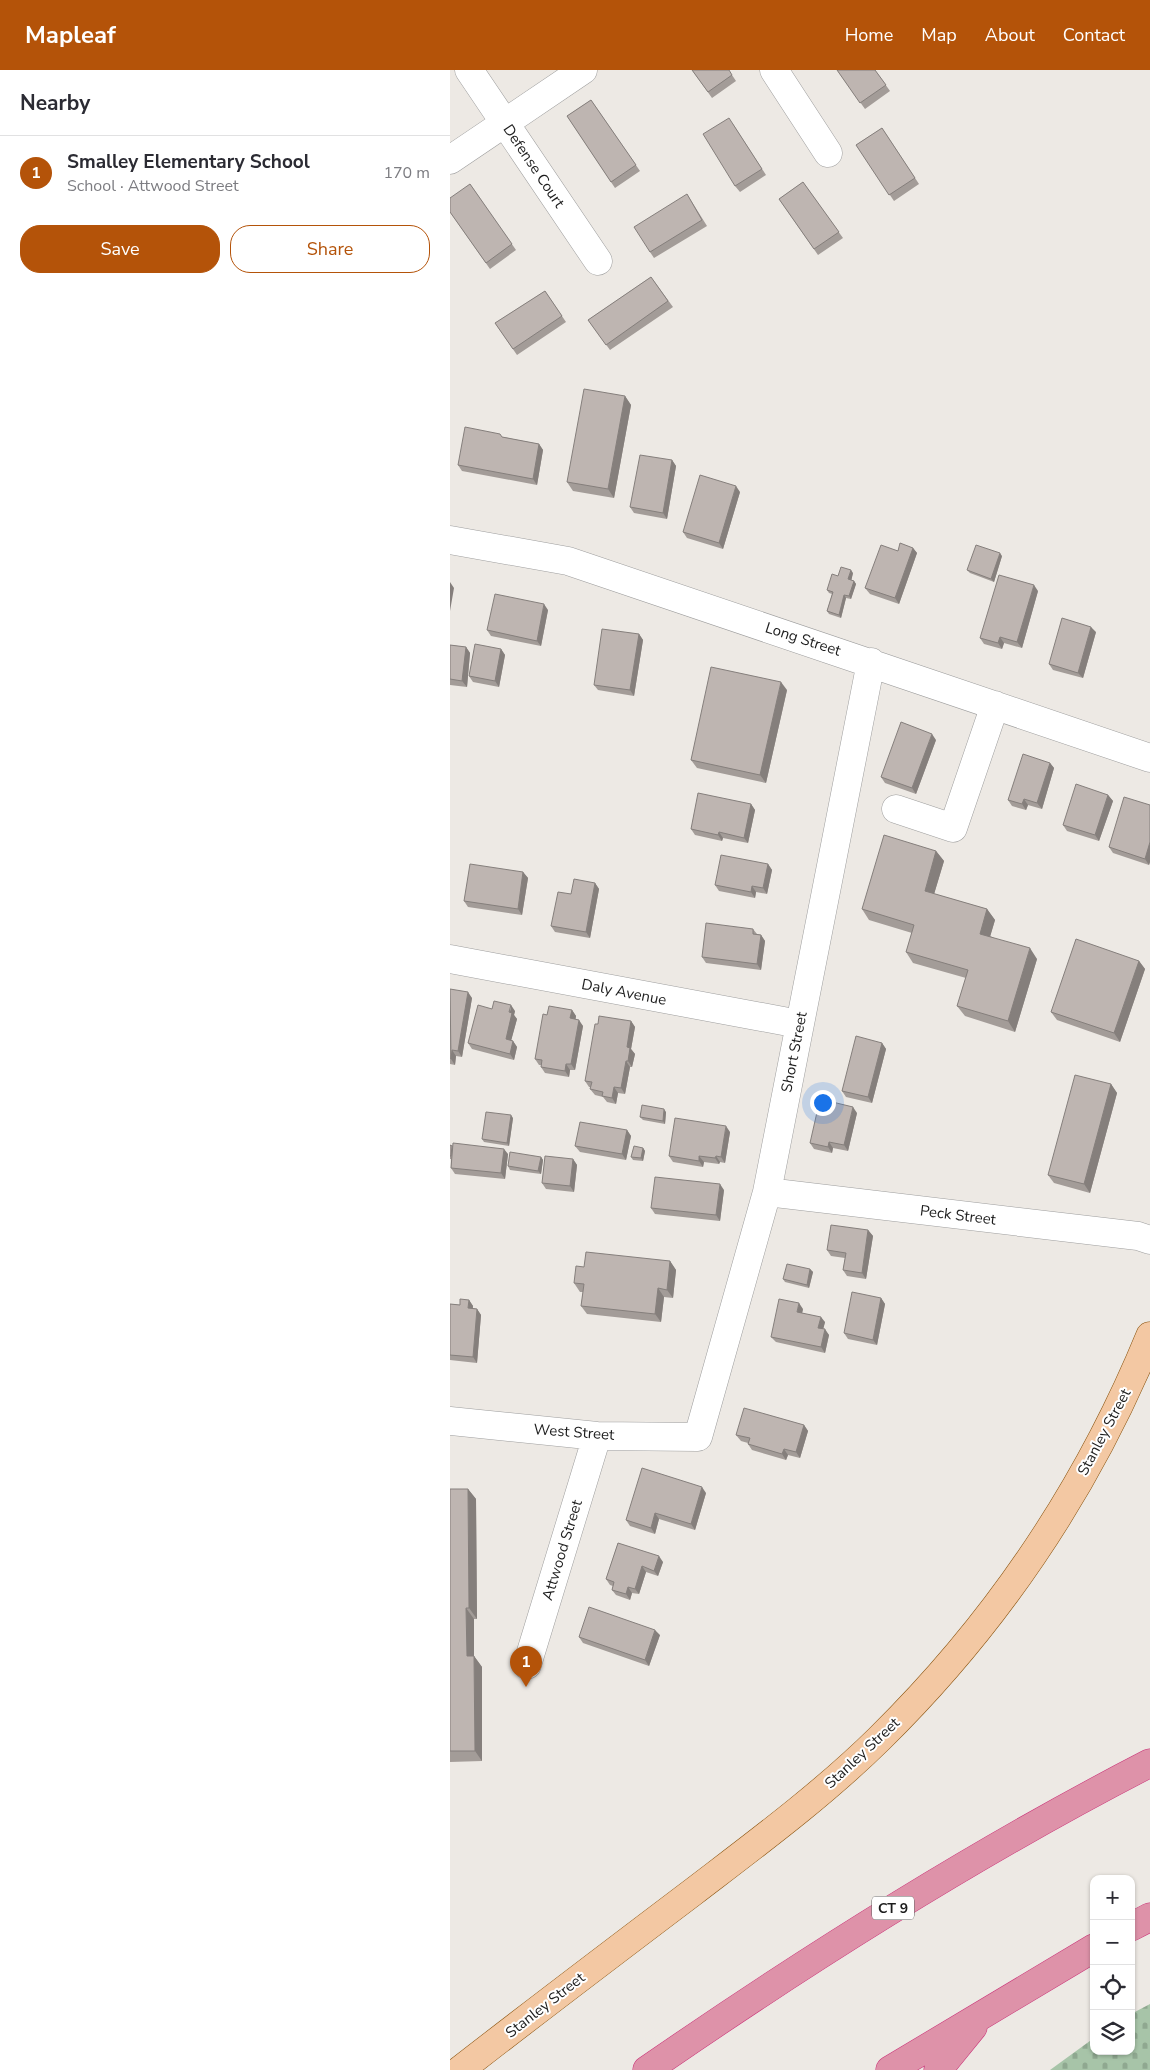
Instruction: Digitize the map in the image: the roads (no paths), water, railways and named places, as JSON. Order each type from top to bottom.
[{"type":"highway","name":"CT 9","points":[[647,2070],[792,1972],[939,1879],[1150,1763]]},
{"type":"highway","points":[[1135,1925],[1150,1917]]},
{"type":"highway","points":[[890,2070],[1090,1950]]},
{"type":"highway","points":[[938,2070],[984,2013]]},
{"type":"main road","name":"Stanley Street","points":[[460,2070],[776,1828],[845,1771],[903,1715],[986,1620],[1034,1554],[1064,1507],[1104,1435],[1150,1336]]},
{"type":"street","name":"Defense Court","points":[[469,70],[598,261]]},
{"type":"street","points":[[450,160],[583,70]]},
{"type":"street","points":[[774,70],[828,152]]},
{"type":"street","name":"Long Street","points":[[450,540],[568,562],[871,662],[1150,758]]},
{"type":"street","name":"Short Street","points":[[698,1437],[767,1192],[871,662]]},
{"type":"street","points":[[896,809],[953,828],[995,704]]},
{"type":"street","name":"Daly Avenue","points":[[450,959],[799,1024]]},
{"type":"street","name":"Peck Street","points":[[767,1192],[1138,1236],[1150,1240]]},
{"type":"street","name":"West Street","points":[[450,1421],[597,1436],[698,1437]]},
{"type":"street","name":"Attwood Street","points":[[527,1665],[597,1436]]},
{"type":"place","name":"Smalley Elementary School","points":[[526,1687]]}]
